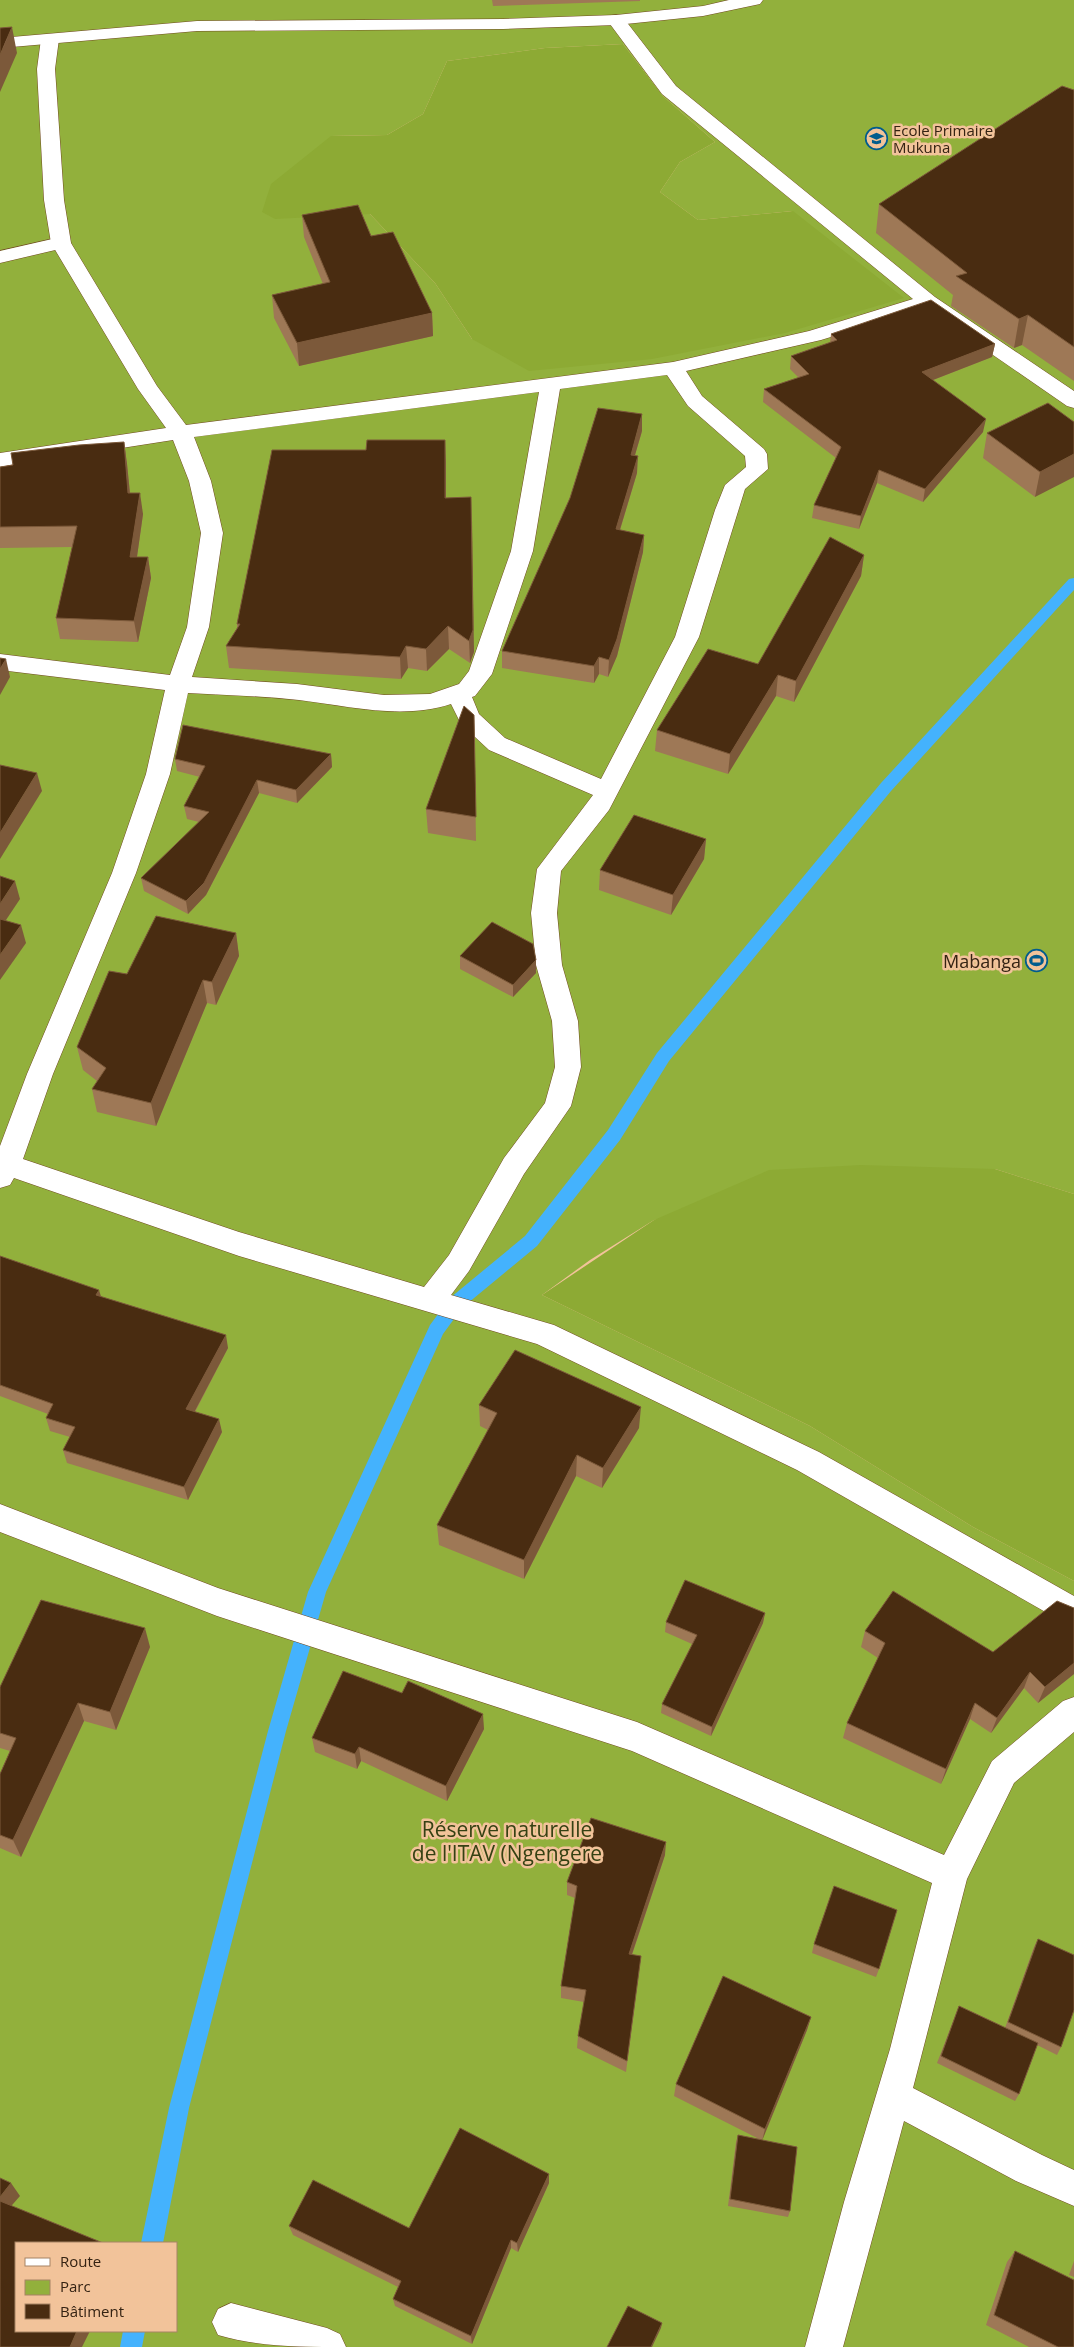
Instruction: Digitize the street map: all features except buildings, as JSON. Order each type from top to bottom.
[{"type":"street","points":[[0,43],[197,26],[503,24],[616,20],[703,11],[754,0]]},
{"type":"street","points":[[616,20],[669,90],[928,301],[1074,401]]},
{"type":"street","points":[[50,39],[46,69],[54,200],[61,243],[148,389],[181,432],[200,481],[212,533],[198,627],[178,684],[158,774],[124,872],[2,1168],[239,1244],[446,1303],[544,1334],[808,1461],[1074,1612]]},
{"type":"street","points":[[0,258],[61,243]]},
{"type":"street","points":[[0,460],[181,432],[673,368],[814,336],[928,301]]},
{"type":"street","points":[[446,1303],[459,1264],[514,1166],[558,1106],[568,1067],[565,1021],[549,965],[544,913],[549,869],[600,804],[607,791],[687,637],[726,510],[736,486],[757,469],[756,454],[695,401],[673,368]]},
{"type":"street","points":[[0,662],[178,684],[297,692],[384,703],[431,702],[467,690],[480,674],[522,551],[551,383]]},
{"type":"street","points":[[458,693],[469,718],[497,744],[607,791]]},
{"type":"street","points":[[0,1518],[217,1602],[637,1737],[951,1875]]},
{"type":"street","points":[[824,2347],[862,2202],[894,2097],[951,1875],[1003,1772],[1074,1712]]},
{"type":"street","points":[[894,2097],[1029,2168],[1074,2188]]},
{"type":"street","points":[[231,2322],[327,2347]]},
{"type":"green space","name":"Réserve naturelle de l'ITAV (Ngengere","points":[[0,0],[1074,0],[1074,1194],[995,1169],[654,1220],[590,1260],[542,1295],[810,1426],[973,1527],[1074,1581],[1074,2347],[0,2347]],"holes":[[[623,44],[664,97],[715,142],[680,162],[660,192],[698,220],[793,211],[472,339],[435,283],[370,214],[331,136],[387,135],[423,114],[447,61],[545,48]]]},
{"type":"green space","points":[[623,44],[664,97],[715,142],[680,162],[660,192],[698,220],[793,211],[904,298],[785,333],[652,359],[529,371],[472,339],[435,283],[370,214],[275,219],[262,212],[271,184],[331,136],[387,135],[423,114],[447,61],[545,48]]},
{"type":"green space","points":[[861,1165],[995,1169],[1074,1194],[1074,1581],[973,1527],[810,1426],[542,1295],[654,1220],[769,1170]]},
{"type":"waterway","points":[[152,2242],[179,2108],[277,1731],[317,1592],[436,1330],[456,1303],[531,1241],[614,1135],[663,1057],[886,787],[1074,582]]},
{"type":"waterway","points":[[131,2347],[134,2332]]},
{"type":"place","name":"Ecole Primaire Mukuna","points":[[877,139]]},
{"type":"place","name":"Mabanga","points":[[1037,961]]}]
